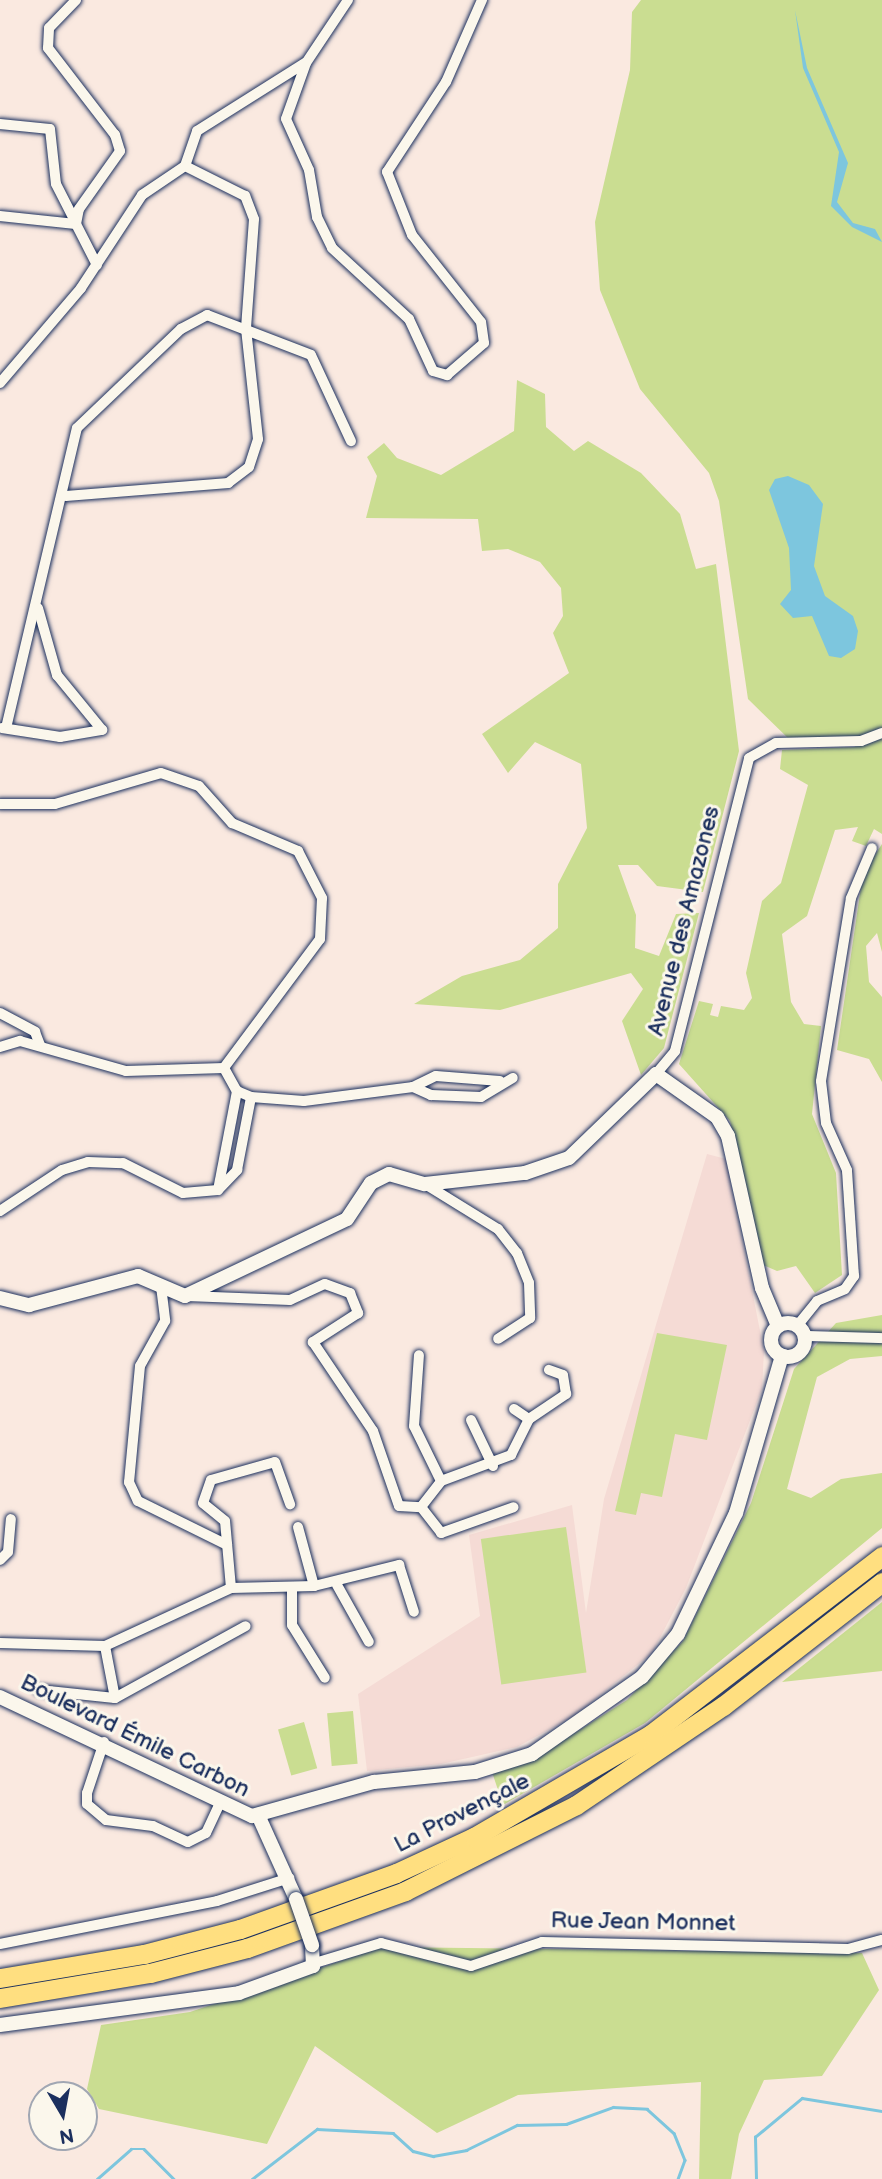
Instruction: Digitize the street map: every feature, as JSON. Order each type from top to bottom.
[{"type":"highway","name":"La Provençale","points":[[0,1978],[144,1954],[240,1929],[396,1873],[474,1837],[651,1734],[882,1556]]},
{"type":"highway","name":"La Provençale","points":[[0,1998],[223,1954],[405,1891],[587,1798],[723,1706],[882,1582]]},
{"type":"street","points":[[76,0],[48,28],[48,48],[115,135],[120,151],[79,209],[76,224]]},
{"type":"street","points":[[348,0],[306,63],[286,119],[309,170],[322,232],[410,319],[433,371],[447,375],[484,343],[481,321],[412,235],[387,172],[446,82],[482,0]]},
{"type":"street","points":[[0,383],[97,264],[142,195],[185,166],[197,131],[306,63]]},
{"type":"street","points":[[0,124],[50,129],[56,184],[97,264]]},
{"type":"street","points":[[66,496],[228,483],[250,467],[258,439],[246,328],[254,219],[244,196],[185,166]]},
{"type":"street","points":[[0,216],[76,224]]},
{"type":"street","points":[[38,607],[57,674],[102,730],[60,737],[3,728],[66,496],[77,428],[181,329],[207,315],[310,355],[351,441]]},
{"type":"street","name":"Avenue des Amazones","points":[[185,1296],[347,1219],[380,1179],[389,1174],[425,1184],[525,1173],[569,1157],[656,1074],[675,1051],[749,758],[776,743],[861,741],[882,733]]},
{"type":"street","points":[[0,804],[55,804],[161,773],[199,786],[232,823],[298,851],[322,898],[320,939],[224,1068]]},
{"type":"street","points":[[782,1356],[799,1352],[800,1331],[817,1301],[845,1289],[854,1276],[847,1170],[826,1123],[821,1081],[851,898],[872,848]]},
{"type":"street","points":[[0,1013],[35,1032],[40,1045]]},
{"type":"street","points":[[0,1046],[20,1041],[126,1071],[224,1068]]},
{"type":"street","points":[[224,1068],[237,1091],[251,1097],[304,1101],[413,1087],[436,1076],[499,1081],[513,1078]]},
{"type":"street","points":[[656,1074],[717,1117],[728,1136],[762,1288],[778,1326],[772,1345],[782,1356]]},
{"type":"street","points":[[413,1087],[430,1095],[481,1097],[499,1081]]},
{"type":"street","points":[[218,1190],[237,1091]]},
{"type":"street","points":[[0,1211],[62,1170],[88,1161],[123,1163],[183,1193],[218,1190],[237,1170],[251,1097]]},
{"type":"street","points":[[425,1184],[498,1229],[517,1253],[529,1283],[530,1318],[498,1339]]},
{"type":"street","points":[[0,1298],[29,1305],[138,1276],[185,1296],[290,1300],[325,1284],[349,1293],[358,1313],[313,1342],[373,1431],[399,1506],[421,1507],[441,1533],[514,1507]]},
{"type":"street","points":[[161,1286],[165,1321],[140,1366],[129,1482],[138,1501],[227,1545]]},
{"type":"street","points":[[778,1326],[800,1331],[882,1338]]},
{"type":"street","points":[[419,1355],[414,1426],[441,1481]]},
{"type":"street","points":[[258,1815],[374,1782],[509,1763],[577,1727],[642,1677],[678,1634],[722,1547],[782,1356]]},
{"type":"street","points":[[421,1507],[441,1481],[493,1465],[511,1455],[529,1419],[566,1394],[563,1375],[550,1370]]},
{"type":"street","points":[[514,1409],[529,1419]]},
{"type":"street","points":[[471,1420],[493,1465]]},
{"type":"street","points":[[231,1588],[225,1521],[203,1503],[211,1480],[275,1462],[290,1504]]},
{"type":"street","points":[[0,1560],[8,1552],[11,1519]]},
{"type":"street","points":[[298,1527],[314,1586]]},
{"type":"street","points":[[0,1643],[105,1646],[231,1588],[337,1585],[399,1565],[414,1612]]},
{"type":"street","points":[[337,1585],[369,1642]]},
{"type":"street","points":[[292,1587],[292,1625],[325,1678]]},
{"type":"street","points":[[40,1690],[115,1698],[246,1626]]},
{"type":"street","points":[[105,1646],[115,1698]]},
{"type":"street","name":"Boulevard Émile Carbon","points":[[0,1696],[104,1742],[219,1805],[258,1815],[289,1878],[312,1945],[315,1963]]},
{"type":"street","points":[[104,1742],[87,1793],[87,1804],[106,1820],[153,1826],[188,1842],[206,1833],[219,1805]]},
{"type":"street","points":[[0,1944],[217,1901],[289,1878]]},
{"type":"street","name":"Rue Jean Monnet","points":[[0,2025],[205,2000],[381,1943],[471,1966],[542,1942],[848,1949],[882,1940]]},
{"type":"shaded area","points":[[707,1154],[726,1159],[764,1351],[762,1389],[686,1588],[652,1653],[574,1716],[517,1747],[441,1764],[367,1771],[358,1694],[480,1616],[469,1535],[572,1505],[586,1613],[604,1499]]},
{"type":"green space","points":[[641,0],[882,0],[882,834],[874,829],[866,846],[852,841],[858,827],[835,830],[807,916],[782,934],[791,1002],[804,1024],[821,1026],[812,1114],[836,1173],[842,1275],[815,1293],[796,1266],[777,1271],[761,1264],[730,1121],[679,1064],[699,1001],[713,1004],[710,1015],[718,1017],[721,1006],[744,1010],[752,998],[746,973],[762,901],[781,883],[808,785],[780,769],[782,750],[855,747],[851,737],[791,741],[748,699],[719,501],[709,473],[640,389],[600,290],[595,222],[630,70],[632,12]]},
{"type":"green space","points":[[517,380],[545,394],[546,427],[574,451],[588,441],[641,473],[680,514],[696,569],[716,564],[739,751],[703,892],[657,886],[638,865],[618,865],[636,915],[635,948],[659,956],[676,914],[699,913],[664,1048],[641,1075],[622,1021],[643,989],[631,973],[500,1010],[414,1004],[462,976],[520,960],[558,928],[558,884],[587,828],[581,764],[535,742],[508,773],[482,734],[569,673],[553,633],[563,616],[561,588],[540,562],[508,549],[482,551],[478,519],[366,518],[377,476],[367,457],[384,443],[397,458],[441,475],[514,431]]},
{"type":"green space","points":[[882,844],[882,952],[877,933],[866,946],[869,982],[882,997],[882,1082],[869,1059],[837,1050],[863,873]]},
{"type":"green space","points":[[882,1315],[882,1356],[850,1359],[817,1377],[787,1489],[811,1498],[841,1479],[882,1473],[882,1528],[645,1723],[503,1805],[492,1772],[551,1748],[627,1700],[683,1641],[751,1503],[794,1369],[836,1323]]},
{"type":"green space","points":[[657,1333],[727,1345],[707,1440],[675,1434],[662,1497],[641,1493],[636,1515],[615,1511]]},
{"type":"green space","points":[[566,1527],[586,1673],[501,1685],[481,1539]]},
{"type":"green space","points":[[882,1602],[882,1671],[782,1682]]},
{"type":"green space","points":[[353,1711],[358,1764],[332,1766],[327,1713]]},
{"type":"green space","points":[[304,1722],[317,1768],[291,1776],[278,1729]]},
{"type":"green space","points":[[382,1947],[862,1953],[879,1990],[822,2076],[764,2080],[739,2134],[731,2179],[699,2179],[701,2082],[518,2095],[437,2133],[315,2046],[267,2144],[99,2109],[98,2081],[89,2081],[101,2025],[190,2012]]},
{"type":"water","points":[[795,10],[807,68],[848,163],[837,202],[853,223],[875,229],[882,242],[852,227],[831,206],[839,152],[803,68]]},
{"type":"water","points":[[788,476],[809,485],[823,504],[814,566],[825,596],[853,616],[858,631],[855,649],[841,658],[829,656],[812,616],[793,618],[780,604],[791,590],[789,548],[769,490],[775,479]]},
{"type":"waterway","points":[[756,2179],[755,2137],[802,2098],[882,2111]]},
{"type":"waterway","points":[[252,2179],[317,2129],[393,2133],[413,2151],[433,2156],[466,2150],[517,2125],[566,2124],[613,2107],[647,2109],[674,2133],[685,2160],[678,2179]]},
{"type":"waterway","points":[[97,2179],[131,2149],[144,2149],[174,2179]]}]
